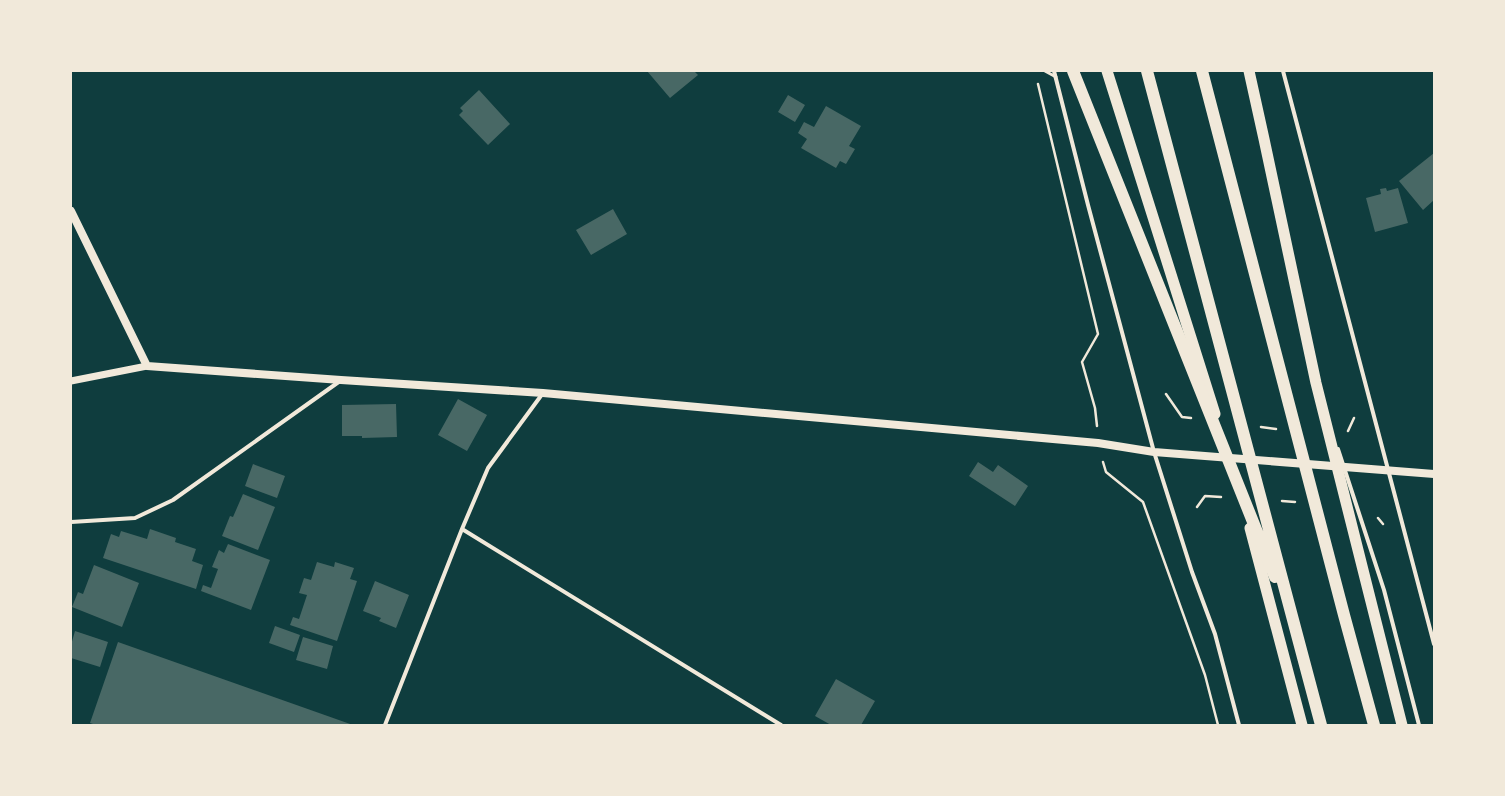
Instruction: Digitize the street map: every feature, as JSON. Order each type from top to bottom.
[{"type":"highway","points":[[1073,71],[1295,628]]},
{"type":"highway","points":[[1107,71],[1256,546],[1302,725]]},
{"type":"highway","points":[[1147,71],[1321,725]]},
{"type":"highway","points":[[1202,71],[1374,725]]},
{"type":"highway","points":[[1248,71],[1316,383],[1402,725]]},
{"type":"main road","points":[[71,210],[147,366],[543,393],[1098,443],[1154,452],[1434,474]]},
{"type":"street","points":[[1054,71],[1154,452],[1192,572],[1215,634],[1239,725]]},
{"type":"street","points":[[1283,71],[1434,644]]},
{"type":"street","points":[[71,381],[147,366]]},
{"type":"street","points":[[71,522],[135,518],[173,500],[341,380]]},
{"type":"street","points":[[1316,383],[1384,590],[1419,725]]},
{"type":"street","points":[[386,725],[462,529],[488,468],[543,393]]},
{"type":"street","points":[[462,529],[781,725]]},
{"type":"lane","points":[[1045,71],[1056,77]]},
{"type":"path","points":[[1037,79],[1098,334],[1082,362],[1095,408],[1098,443],[1106,472],[1143,502],[1205,675],[1218,725]]},
{"type":"path","points":[[1197,507],[1205,496],[1221,497]]},
{"type":"path","points":[[1276,500],[1300,502]]},
{"type":"path","points":[[1375,513],[1383,524]]},
{"type":"building","points":[[647,71],[694,71],[698,75],[670,98]]},
{"type":"building","points":[[479,90],[510,124],[488,145],[459,115],[463,111],[460,108]]},
{"type":"building","points":[[788,95],[805,105],[795,122],[778,112]]},
{"type":"building","points":[[826,106],[861,126],[849,146],[855,149],[846,164],[840,161],[836,168],[801,148],[807,139],[798,133],[804,122],[814,127]]},
{"type":"building","points":[[1434,153],[1434,200],[1423,210],[1399,181]]},
{"type":"building","points":[[1386,188],[1387,191],[1398,188],[1408,223],[1375,232],[1366,198],[1381,194],[1380,189]]},
{"type":"building","points":[[613,209],[627,234],[591,255],[576,230]]},
{"type":"building","points":[[458,399],[487,415],[467,451],[438,435]]},
{"type":"building","points":[[396,404],[397,437],[362,438],[362,436],[342,436],[342,405]]},
{"type":"building","points":[[978,462],[993,472],[998,465],[1028,486],[1015,506],[969,476]]},
{"type":"building","points":[[253,464],[285,476],[277,498],[245,486]]},
{"type":"building","points":[[243,494],[275,507],[258,550],[222,536],[230,516],[233,517]]},
{"type":"building","points":[[150,529],[176,538],[175,542],[196,549],[192,561],[203,565],[196,589],[103,558],[111,534],[119,537],[121,531],[147,539]]},
{"type":"building","points":[[228,544],[270,560],[251,610],[201,591],[203,585],[211,588],[218,569],[212,567],[219,550],[224,553]]},
{"type":"building","points":[[317,562],[334,567],[335,562],[354,568],[350,579],[357,581],[337,641],[290,625],[293,617],[299,619],[307,595],[299,593],[304,578],[311,580]]},
{"type":"building","points":[[94,565],[139,583],[122,627],[72,607],[78,592],[83,594]]},
{"type":"building","points":[[375,581],[409,595],[396,628],[379,621],[381,618],[363,611]]},
{"type":"building","points":[[275,626],[300,635],[294,652],[269,643]]},
{"type":"building","points":[[75,631],[108,642],[100,667],[71,658],[71,645]]},
{"type":"building","points":[[303,637],[333,646],[327,669],[296,660]]},
{"type":"building","points":[[118,642],[353,725],[96,725],[90,723]]},
{"type":"building","points":[[836,679],[875,701],[861,725],[831,725],[815,716]]}]
